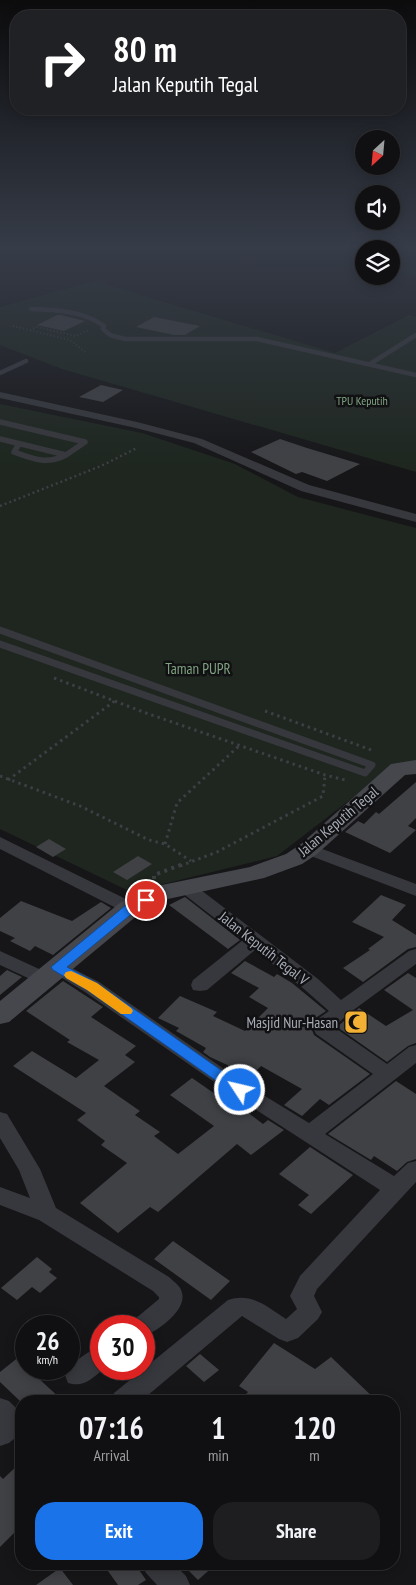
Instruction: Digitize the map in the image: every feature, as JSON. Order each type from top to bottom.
[{"type":"main road","name":"Jalan Keputih Tegal","points":[[0,1015],[130,908],[161,893],[256,873],[294,858],[309,849],[399,768],[416,766]]},
{"type":"street","points":[[0,395],[137,425],[198,441],[305,488],[416,518]]},
{"type":"street","points":[[0,842],[130,908]]},
{"type":"street","points":[[309,849],[415,889]]},
{"type":"street","name":"Jalan Keputih Tegal V","points":[[187,888],[311,984],[340,1010]]},
{"type":"street","points":[[200,985],[254,941]]},
{"type":"street","points":[[386,1074],[323,1029],[323,1024],[334,1018],[340,1010],[416,956]]},
{"type":"street","points":[[0,957],[92,986],[240,1090],[394,1188]]},
{"type":"street","points":[[310,1134],[416,1052]]},
{"type":"street","points":[[0,1120],[30,1168],[47,1214]]},
{"type":"street","points":[[130,1395],[236,1307],[245,1306],[286,1332],[290,1331],[310,1312],[302,1296],[308,1283],[394,1188],[416,1169]]},
{"type":"street","points":[[0,1196],[47,1214],[161,1284],[171,1293],[171,1302],[155,1316]]},
{"type":"street","points":[[161,1570],[176,1585]]},
{"type":"lane","points":[[95,320],[104,326],[105,332],[116,337],[137,340],[257,339],[416,375]]},
{"type":"lane","points":[[370,364],[416,335]]},
{"type":"lane","points":[[0,373],[26,361]]},
{"type":"lane","points":[[0,422],[85,442],[53,463],[14,452],[19,444]]},
{"type":"lane","points":[[0,439],[66,455]]},
{"type":"lane","points":[[0,630],[82,658],[372,765],[365,773],[0,644]]},
{"type":"lane","points":[[239,728],[245,719]]},
{"type":"path","points":[[13,326],[70,340],[86,352]]},
{"type":"path","points":[[30,330],[37,327],[76,336],[88,330],[105,332]]},
{"type":"path","points":[[47,334],[55,331]]},
{"type":"path","points":[[0,506],[101,466],[137,448]]},
{"type":"path","points":[[53,678],[325,775],[349,781],[365,773]]},
{"type":"path","points":[[8,780],[129,689]]},
{"type":"path","points":[[165,844],[177,803],[240,745]]},
{"type":"path","points":[[161,893],[154,880],[154,875],[217,852],[323,796],[325,775]]},
{"type":"path","points":[[0,776],[80,806],[149,840],[165,844],[191,862]]},
{"type":"green space","name":"TPU Keputih","points":[[0,320],[224,320],[335,353],[399,320],[416,320],[416,472],[62,369],[0,345]]},
{"type":"green space","name":"Taman PUPR","points":[[0,404],[142,433],[235,464],[298,497],[416,528],[416,764],[394,766],[277,856],[131,892],[0,829]]},
{"type":"building","points":[[47,320],[85,321],[64,331],[37,325]]},
{"type":"building","points":[[149,320],[169,320],[200,326],[185,335],[174,335],[136,327]]},
{"type":"building","points":[[101,385],[123,390],[103,402],[79,397]]},
{"type":"building","points":[[280,439],[360,464],[327,481],[302,472],[296,474],[251,452]]},
{"type":"building","points":[[416,782],[416,818],[408,826],[416,830],[390,853],[345,832],[358,821],[364,824],[376,812],[379,814]]},
{"type":"building","points":[[49,839],[66,849],[53,857],[36,847]]},
{"type":"building","points":[[138,856],[152,864],[127,880],[113,872]]},
{"type":"building","points":[[381,895],[406,905],[392,920],[416,935],[416,947],[408,949],[363,982],[343,968],[370,950],[368,949],[384,937],[352,922]]},
{"type":"building","points":[[185,897],[240,940],[228,949],[169,905]]},
{"type":"building","points":[[21,901],[72,921],[101,902],[111,908],[53,955],[35,946],[30,951],[10,941],[15,938],[0,931],[0,918]]},
{"type":"building","points":[[245,961],[274,977],[277,974],[292,983],[326,1011],[314,1019],[310,1025],[314,1035],[370,1074],[329,1105],[320,1099],[302,1116],[284,1105],[302,1089],[261,1066],[251,1076],[210,1057],[203,1052],[206,1048],[176,1031],[179,1028],[158,1018],[180,996],[217,1012],[213,1016],[245,1031],[268,1008],[249,997],[259,988],[231,973]]},
{"type":"building","points":[[7,970],[22,977],[0,995],[0,976]]},
{"type":"building","points":[[408,973],[416,978],[416,1043],[408,1046],[387,1062],[337,1027],[359,1008],[386,1026],[413,1010],[384,990]]},
{"type":"building","points":[[63,981],[103,1007],[91,1017],[136,1046],[125,1055],[135,1062],[104,1086],[140,1111],[135,1115],[160,1132],[154,1136],[178,1154],[214,1126],[170,1095],[192,1078],[221,1098],[226,1093],[245,1105],[242,1108],[263,1124],[268,1120],[284,1130],[251,1155],[237,1144],[158,1212],[150,1207],[118,1233],[80,1203],[127,1163],[101,1145],[105,1141],[77,1120],[86,1113],[13,1066],[32,1051],[76,1078],[99,1060],[67,1042],[70,1040],[26,1011]]},
{"type":"building","points":[[396,1081],[416,1094],[416,1159],[407,1162],[397,1171],[374,1156],[371,1160],[328,1134]]},
{"type":"building","points":[[310,1147],[353,1175],[311,1214],[298,1205],[309,1195],[279,1174]]},
{"type":"building","points":[[173,1241],[230,1281],[211,1300],[154,1259]]},
{"type":"building","points":[[37,1257],[52,1269],[49,1272],[57,1278],[40,1293],[32,1287],[17,1300],[1,1288]]},
{"type":"building","points":[[274,1343],[315,1369],[331,1357],[371,1395],[245,1395],[248,1392],[239,1386]]},
{"type":"building","points":[[200,1354],[219,1370],[204,1382],[186,1366]]},
{"type":"building","points":[[15,1360],[15,1380],[40,1380],[57,1395],[15,1396],[0,1382],[0,1372]]},
{"type":"building","points":[[15,1468],[15,1532],[0,1547],[0,1476],[3,1479]]},
{"type":"building","points":[[57,1570],[62,1570],[73,1585],[36,1585]]},
{"type":"building","points":[[107,1570],[139,1570],[146,1580],[138,1585],[118,1585]]},
{"type":"building","points":[[188,1570],[209,1570],[198,1580]]},
{"type":"slow traffic","points":[[71,975],[92,986],[126,1011]]},
{"type":"place","name":"Masjid Nur-Hasan","points":[[356,1022]]},
{"type":"route","points":[[146,900],[130,908],[58,967],[92,986],[240,1090]]}]
